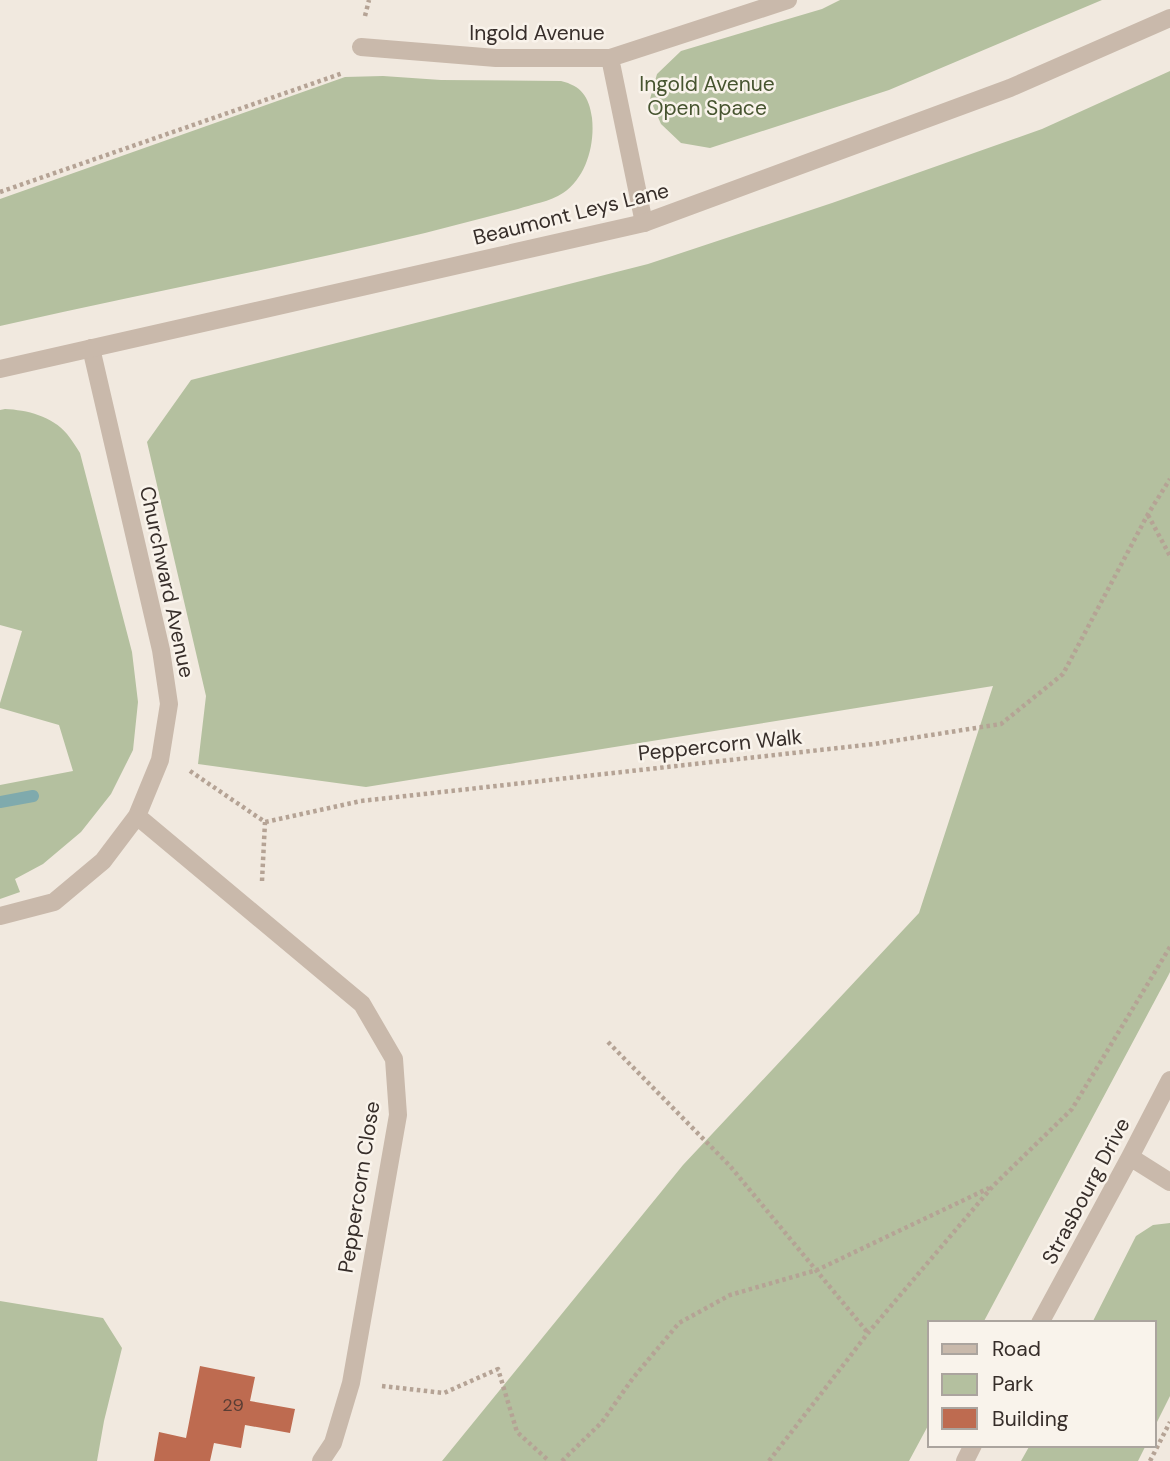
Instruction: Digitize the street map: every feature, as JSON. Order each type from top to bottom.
[{"type":"street","name":"Ingold Avenue","points":[[361,47],[496,58],[610,58],[788,0]]},
{"type":"street","name":"Beaumont Leys Lane","points":[[0,369],[644,223],[1010,88],[1170,18]]},
{"type":"street","points":[[610,58],[644,223]]},
{"type":"street","name":"Churchward Avenue","points":[[0,916],[54,902],[103,861],[137,816],[160,760],[169,704],[161,650],[91,348]]},
{"type":"street","name":"Peppercorn Close","points":[[137,816],[362,1004],[394,1059],[397,1115],[351,1383],[333,1443],[321,1461]]},
{"type":"street","name":"Strasbourg Drive","points":[[1041,1321],[1170,1080]]},
{"type":"street","points":[[1130,1157],[1170,1182]]},
{"type":"path","points":[[0,192],[359,67],[369,0]]},
{"type":"path","name":"Peppercorn Walk","points":[[265,822],[360,801],[874,744],[1001,724],[1063,674],[1148,514],[1170,479]]},
{"type":"path","points":[[1148,514],[1170,556]]},
{"type":"path","points":[[160,760],[191,771],[265,822],[261,920]]},
{"type":"path","points":[[769,1461],[868,1333],[993,1186],[1072,1109],[1170,947]]},
{"type":"path","points":[[608,1042],[730,1166],[868,1333]]},
{"type":"path","points":[[562,1461],[602,1422],[633,1378],[679,1323],[730,1295],[817,1270],[993,1186]]},
{"type":"path","points":[[351,1383],[444,1393],[498,1369],[517,1432],[549,1461]]},
{"type":"path","points":[[1150,1461],[1170,1422]]},
{"type":"green space","name":"Ingold Avenue Open Space","points":[[840,0],[1102,0],[889,90],[710,148],[681,143],[661,124],[650,99],[657,74],[681,51],[822,9]]},
{"type":"green space","points":[[1170,71],[1170,972],[984,1321],[928,1321],[928,1426],[909,1461],[442,1461],[683,1165],[919,913],[993,686],[366,787],[198,764],[206,696],[147,442],[191,380],[648,264],[1042,129]]},
{"type":"green space","points":[[383,76],[441,80],[561,81],[574,86],[586,98],[592,118],[592,139],[583,170],[571,187],[558,196],[518,209],[372,245],[0,326],[0,199],[345,77]]},
{"type":"green space","points":[[0,410],[47,418],[67,434],[80,453],[132,652],[138,702],[133,750],[111,794],[81,832],[43,864],[15,879],[20,892],[0,899],[0,785],[73,771],[59,725],[0,708],[22,631],[0,625]]},
{"type":"green space","points":[[1170,1223],[1170,1396],[1156,1424],[1156,1321],[1093,1321],[1136,1236],[1153,1225]]},
{"type":"green space","points":[[0,1301],[103,1318],[122,1348],[97,1461],[0,1461]]},
{"type":"green space","points":[[1029,1447],[1145,1447],[1138,1461],[1021,1461]]},
{"type":"building","points":[[200,1366],[255,1377],[250,1401],[295,1409],[290,1433],[245,1425],[241,1448],[214,1443],[210,1461],[154,1461],[159,1432],[186,1438]]},
{"type":"waterway","points":[[0,802],[33,796]]}]
